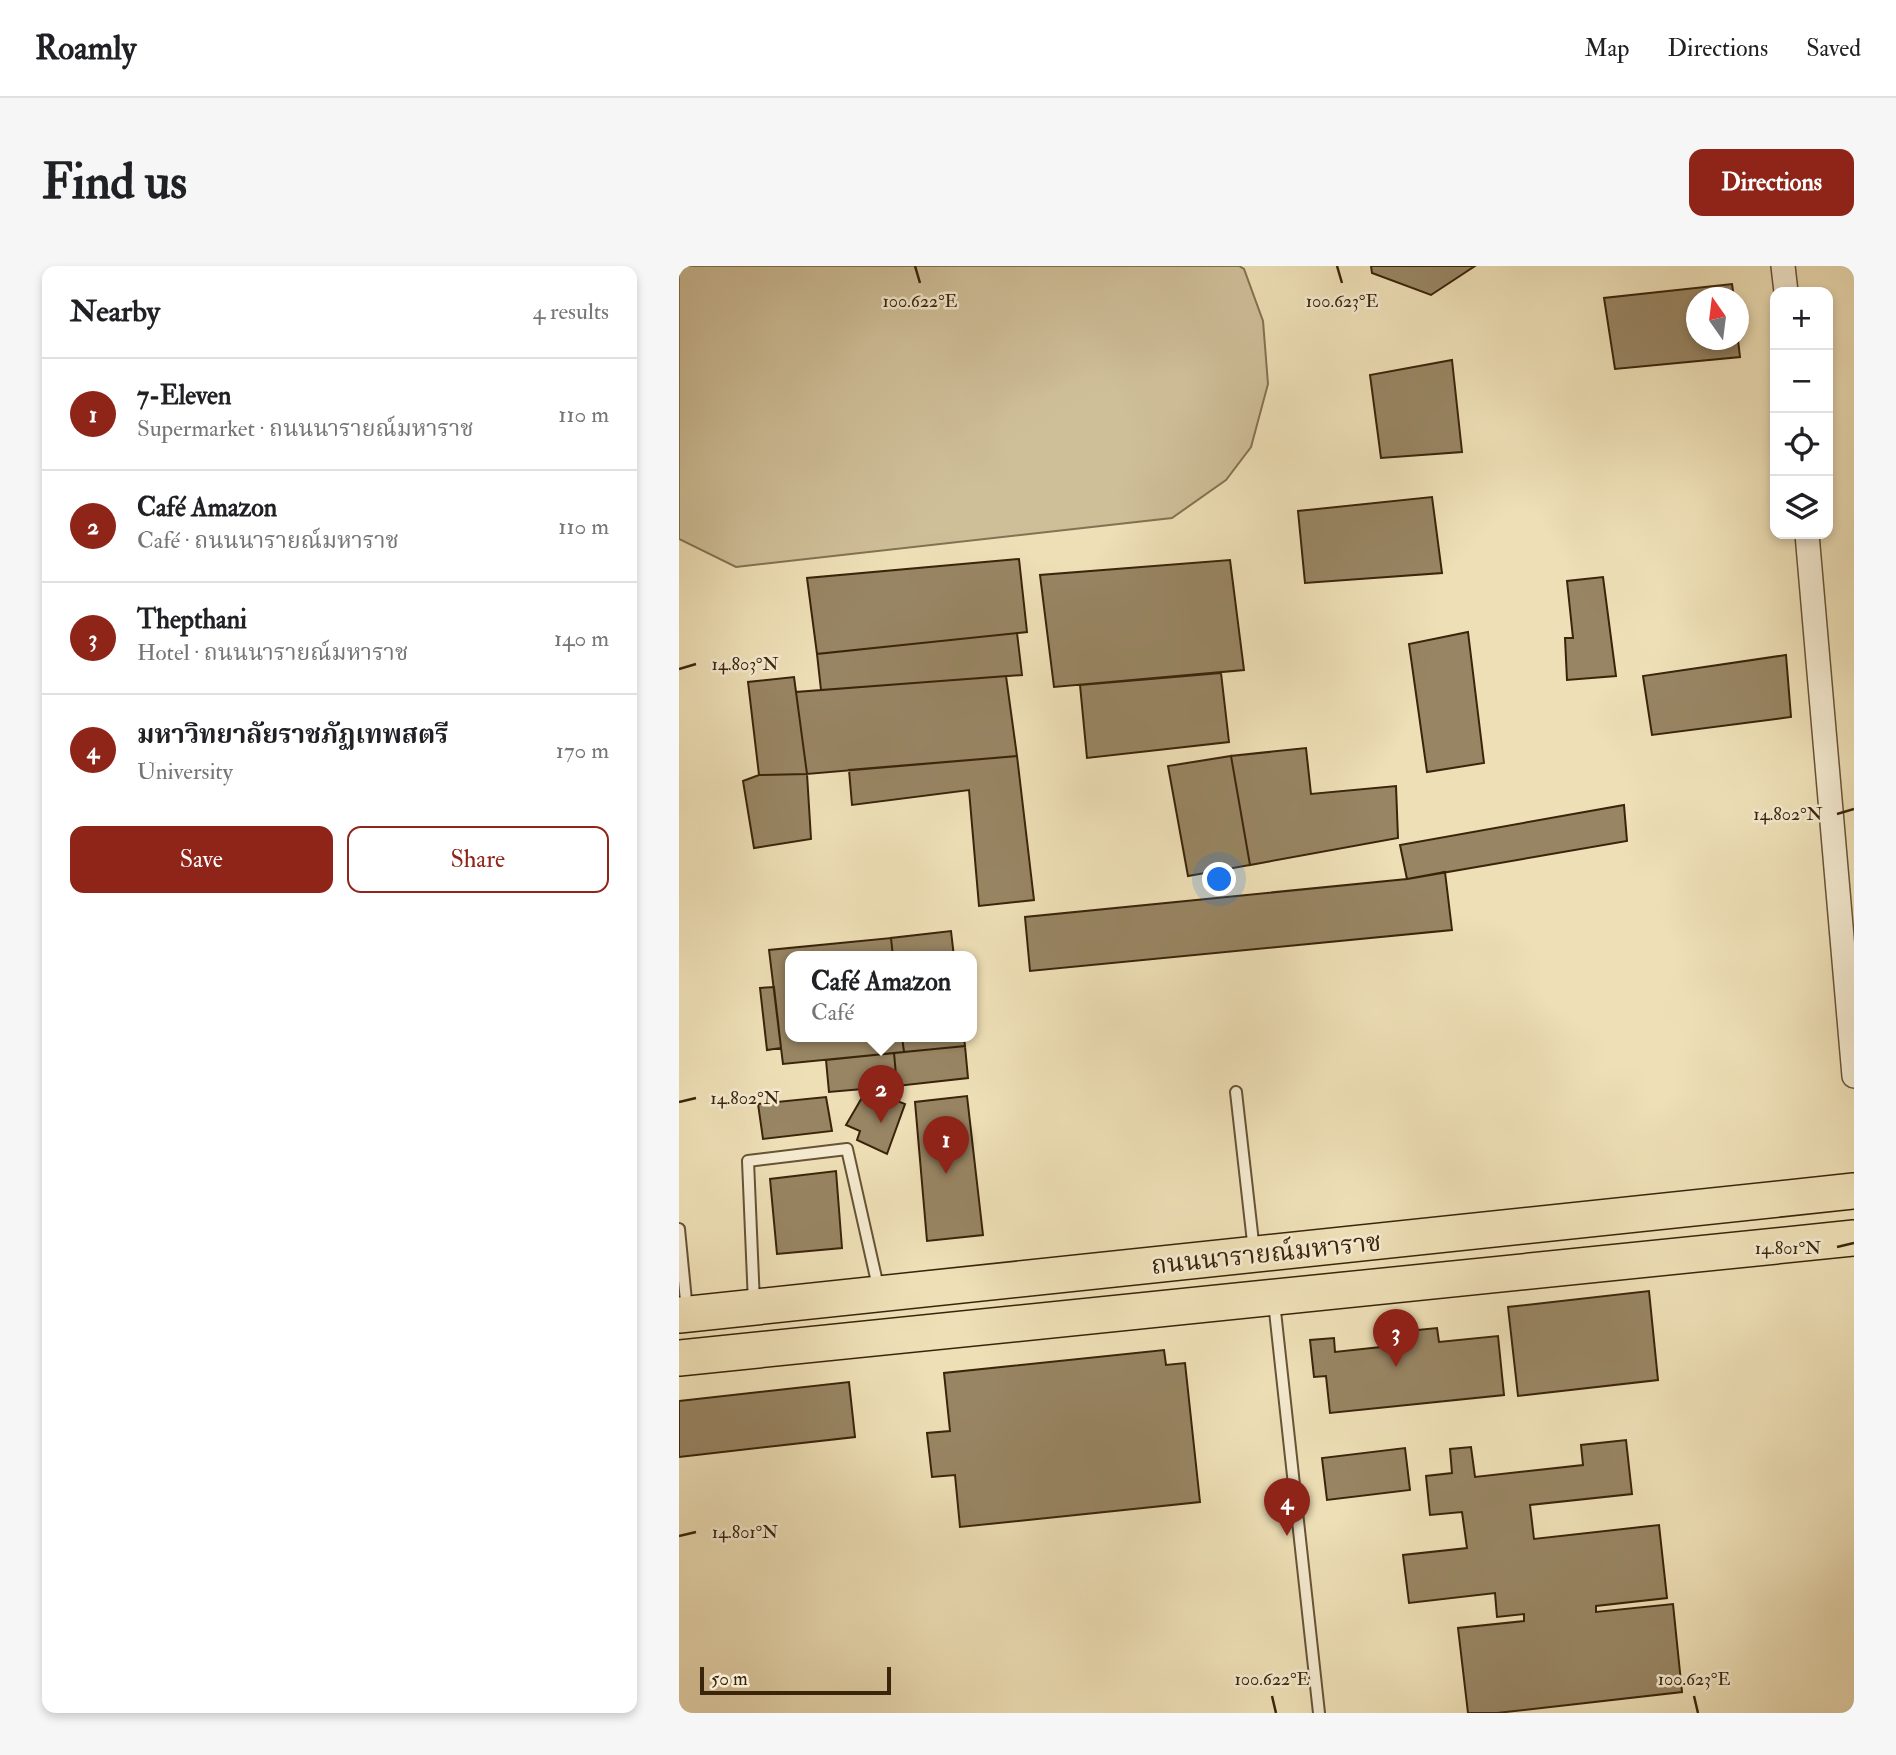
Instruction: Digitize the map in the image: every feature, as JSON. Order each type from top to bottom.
[{"type":"main road","name":"ถนนนารายณ์มหาราช","points":[[683,1315],[1854,1191]]},
{"type":"main road","name":"ถนนนารายณ์มหาราช","points":[[679,1358],[1854,1238]]},
{"type":"street","points":[[1783,266],[1785,287]]},
{"type":"street","points":[[1807,539],[1854,1076]]},
{"type":"lane","points":[[1236,1092],[1254,1254]]},
{"type":"lane","points":[[754,1307],[748,1161],[847,1149],[879,1294]]},
{"type":"lane","points":[[679,1229],[683,1315]]},
{"type":"lane","points":[[1273,1296],[1319,1713]]},
{"type":"shaded area","points":[[679,266],[1239,266],[1244,269],[1263,321],[1268,384],[1251,447],[1226,480],[1172,518],[736,567],[679,539]]},
{"type":"building","points":[[1371,266],[1475,266],[1431,295],[1372,273]]},
{"type":"building","points":[[1732,284],[1732,287],[1705,287]]},
{"type":"building","points":[[1686,289],[1686,350],[1739,350],[1740,357],[1615,369],[1604,298]]},
{"type":"building","points":[[1452,360],[1462,452],[1381,458],[1370,375]]},
{"type":"building","points":[[1432,497],[1442,573],[1305,583],[1298,511]]},
{"type":"building","points":[[1019,559],[1027,632],[817,654],[807,578]]},
{"type":"building","points":[[1230,560],[1244,670],[1054,687],[1040,575]]},
{"type":"building","points":[[1603,577],[1616,676],[1567,680],[1565,638],[1573,638],[1567,581]]},
{"type":"building","points":[[1468,632],[1484,763],[1427,772],[1409,644]]},
{"type":"building","points":[[1017,633],[1022,675],[821,690],[817,654]]},
{"type":"building","points":[[1786,655],[1791,717],[1652,735],[1643,676]]},
{"type":"building","points":[[1221,673],[1229,742],[1087,758],[1080,685]]},
{"type":"building","points":[[1006,676],[1017,756],[807,774],[796,692]]},
{"type":"building","points":[[794,677],[807,774],[759,775],[748,682]]},
{"type":"building","points":[[1306,748],[1311,794],[1396,786],[1398,838],[1250,865],[1231,756]]},
{"type":"building","points":[[1017,756],[1034,900],[979,906],[969,790],[852,805],[849,770]]},
{"type":"building","points":[[1231,756],[1250,865],[1188,876],[1168,766]]},
{"type":"building","points":[[807,774],[811,839],[754,848],[743,781],[759,775]]},
{"type":"building","points":[[1624,805],[1627,841],[1407,879],[1400,845]]},
{"type":"building","points":[[1445,872],[1452,930],[1030,971],[1025,917],[1407,879]]},
{"type":"building","points":[[951,931],[953,951],[892,951],[891,938]]},
{"type":"building","points":[[891,938],[892,951],[785,951],[785,1042],[903,1042],[904,1052],[783,1064],[769,950]]},
{"type":"building","points":[[774,987],[781,1048],[767,1050],[760,988]]},
{"type":"building","points":[[903,1042],[965,1042],[965,1046],[904,1052]]},
{"type":"building","points":[[965,1046],[968,1078],[897,1086],[894,1053]]},
{"type":"building","points":[[894,1053],[897,1086],[829,1092],[826,1060]]},
{"type":"building","points":[[867,1089],[905,1104],[887,1154],[857,1140],[860,1131],[846,1125]]},
{"type":"building","points":[[967,1096],[983,1235],[927,1241],[915,1102]]},
{"type":"building","points":[[826,1097],[832,1131],[763,1139],[758,1104]]},
{"type":"building","points":[[836,1171],[842,1248],[777,1254],[770,1179]]},
{"type":"building","points":[[1649,1291],[1658,1380],[1518,1396],[1508,1307]]},
{"type":"building","points":[[1437,1328],[1439,1342],[1498,1336],[1504,1395],[1330,1413],[1326,1376],[1314,1377],[1310,1340],[1334,1338],[1335,1352],[1399,1345],[1398,1332]]},
{"type":"building","points":[[1164,1350],[1166,1365],[1185,1363],[1200,1502],[960,1527],[955,1475],[932,1477],[927,1433],[950,1431],[944,1373]]},
{"type":"building","points":[[849,1382],[855,1437],[679,1457],[679,1401]]},
{"type":"building","points":[[1626,1440],[1632,1494],[1530,1505],[1534,1539],[1659,1525],[1667,1598],[1596,1606],[1596,1612],[1673,1604],[1682,1692],[1497,1713],[1468,1713],[1458,1628],[1524,1621],[1524,1614],[1497,1617],[1495,1593],[1409,1603],[1403,1555],[1467,1548],[1462,1512],[1430,1515],[1426,1476],[1452,1473],[1450,1449],[1471,1447],[1475,1477],[1583,1465],[1581,1445]]},
{"type":"building","points":[[1405,1448],[1410,1490],[1327,1500],[1322,1458]]},
{"type":"place","name":"Café Amazon","points":[[881,1123]]},
{"type":"place","name":"7-Eleven","points":[[946,1174]]},
{"type":"place","name":"Thepthani","points":[[1396,1367]]},
{"type":"place","name":"มหาวิทยาลัยราชภัฏเทพสตรี","points":[[1287,1536]]}]
